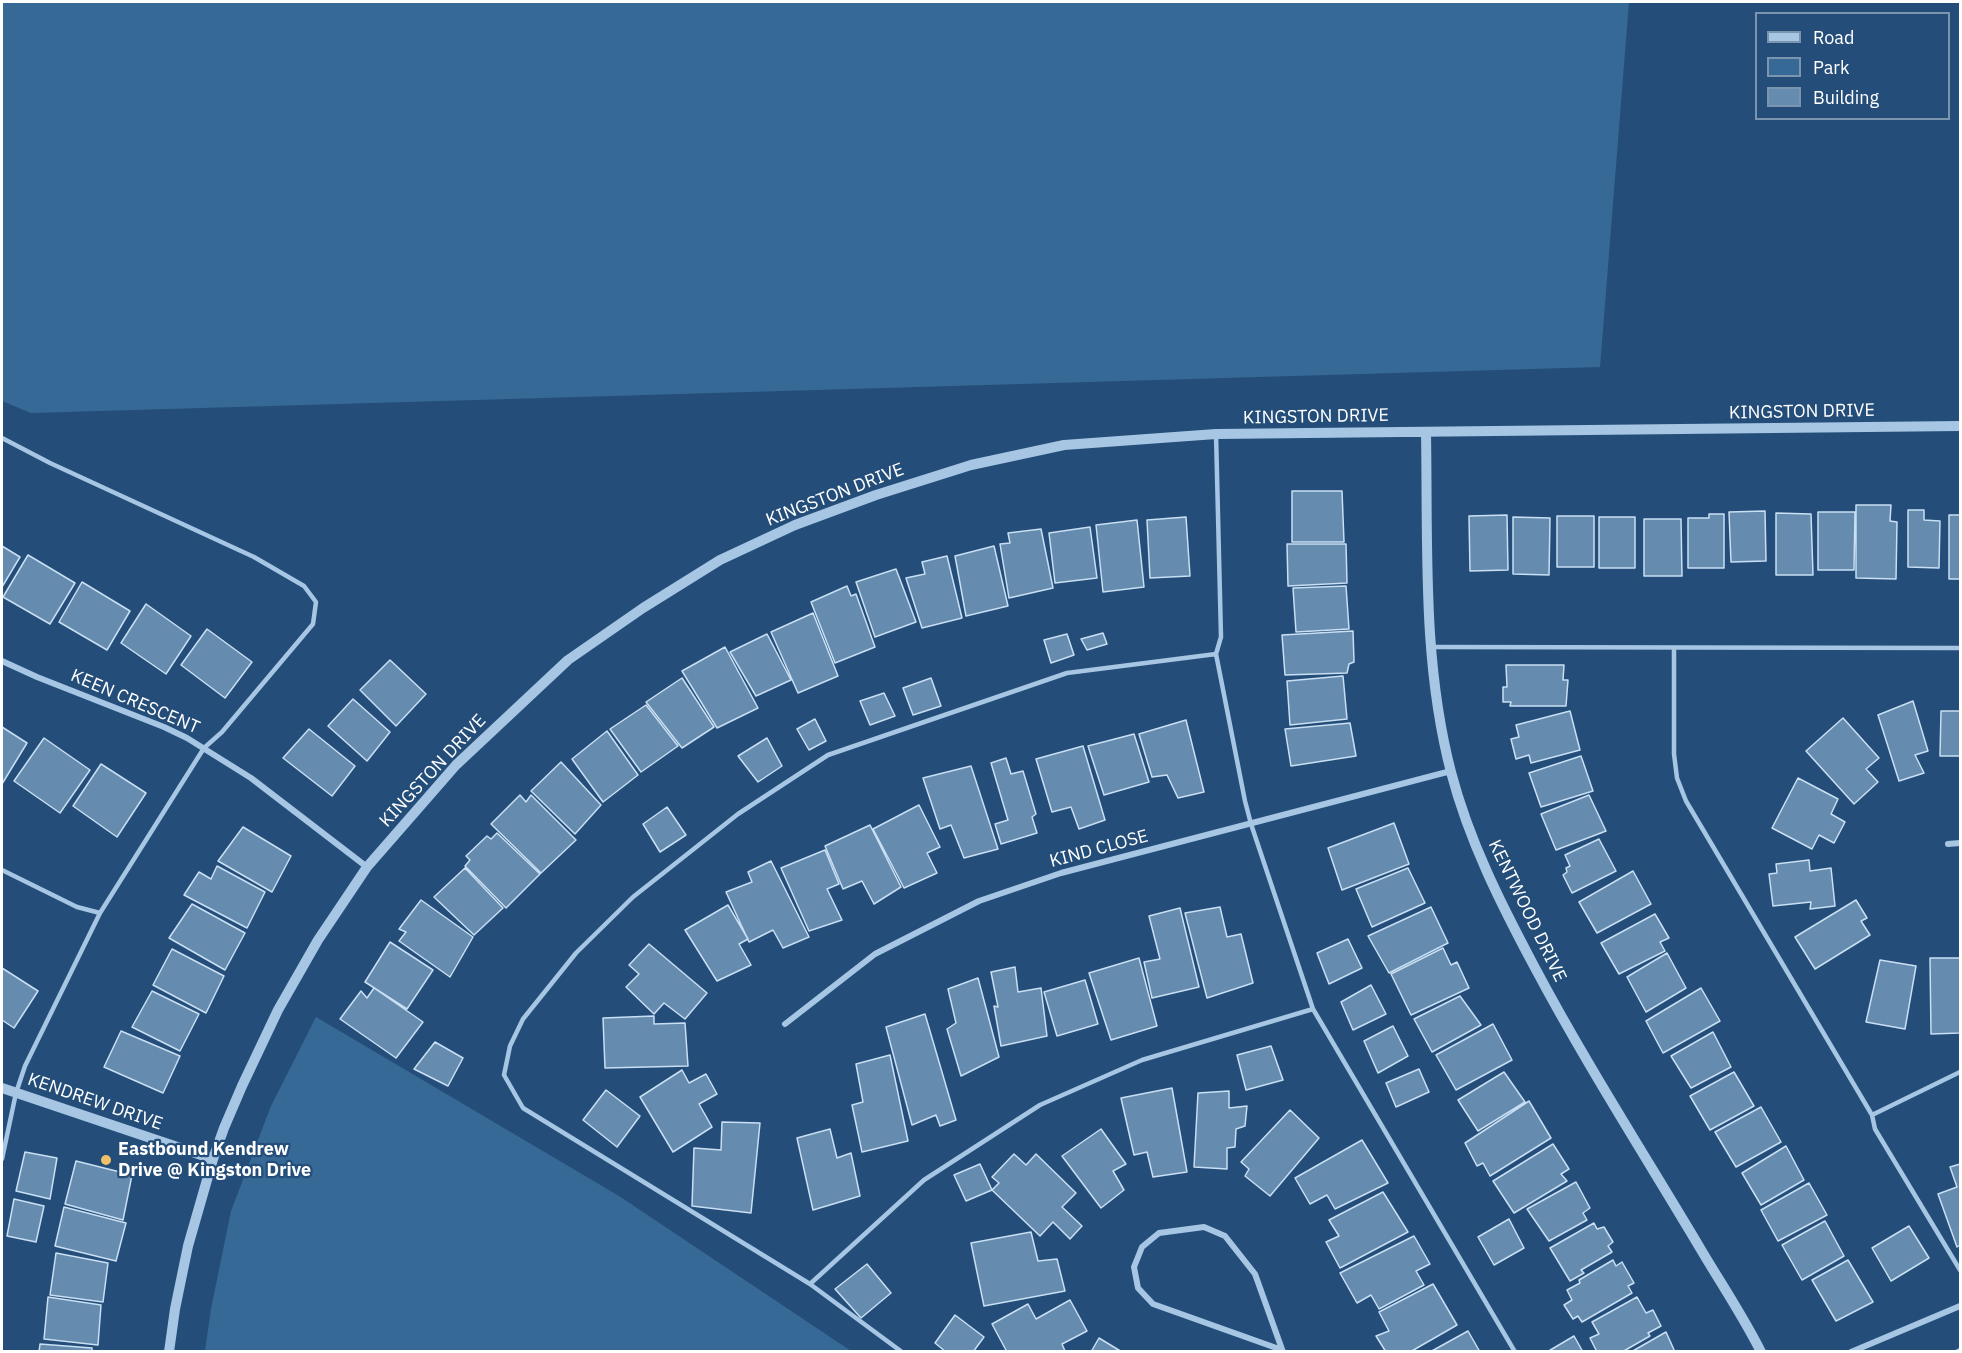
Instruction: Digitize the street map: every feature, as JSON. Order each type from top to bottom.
[{"type":"street","name":"KINGSTON DRIVE","points":[[169,1352],[188,1246],[213,1159],[242,1086],[278,1010],[318,940],[366,867],[456,765],[568,660],[643,608],[720,560],[795,525],[876,495],[972,465],[1064,445],[1216,434],[1960,426]]},
{"type":"street","name":"KENTWOOD DRIVE","points":[[1426,432],[1428,597],[1431,647],[1451,771],[1476,849],[1501,903],[1558,1010],[1761,1352]]},
{"type":"street","name":"KEEN CRESCENT","points":[[2,661],[164,727],[204,748],[251,778],[366,867]]},
{"type":"street","name":"KIND CLOSE","points":[[785,1024],[875,954],[979,901],[1061,873],[1451,771]]},
{"type":"street","points":[[1948,844],[1960,843]]},
{"type":"street","name":"KENDREW DRIVE","points":[[2,1088],[213,1159]]},
{"type":"street","points":[[1204,1227],[1225,1236],[1254,1274],[1283,1351],[1153,1304],[1138,1288],[1134,1267],[1142,1247],[1159,1233],[1204,1227]]},
{"type":"street","points":[[1851,1352],[1960,1306]]},
{"type":"lane","points":[[1216,434],[1221,637],[1216,654],[1251,824],[1313,1009],[1515,1352]]},
{"type":"lane","points":[[2,438],[50,463],[254,557],[304,586],[316,602],[313,624],[222,732],[204,748],[100,913],[25,1066],[16,1093],[2,1159]]},
{"type":"lane","points":[[1431,647],[1960,648]]},
{"type":"lane","points":[[1674,648],[1674,754],[1677,778],[1686,801],[1872,1115],[1875,1129],[1960,1270]]},
{"type":"lane","points":[[902,1352],[810,1284],[523,1108],[504,1075],[510,1046],[523,1019],[576,953],[633,897],[738,814],[828,756],[1067,673],[1216,654]]},
{"type":"lane","points":[[2,870],[77,907],[100,913]]},
{"type":"lane","points":[[810,1284],[924,1180],[1040,1105],[1142,1060],[1313,1009]]},
{"type":"lane","points":[[1872,1115],[1960,1072]]},
{"type":"green space","points":[[2,2],[1629,2],[1600,367],[31,413],[2,401]]},
{"type":"green space","points":[[316,1017],[619,1196],[851,1351],[205,1351],[231,1211],[271,1106]]},
{"type":"building","points":[[1292,491],[1342,491],[1344,542],[1292,542]]},
{"type":"building","points":[[1856,505],[1891,505],[1890,521],[1897,522],[1896,579],[1856,578]]},
{"type":"building","points":[[1908,510],[1924,510],[1924,520],[1940,521],[1939,568],[1908,567]]},
{"type":"building","points":[[1765,511],[1766,561],[1731,562],[1729,512]]},
{"type":"building","points":[[1818,512],[1855,512],[1854,570],[1818,570]]},
{"type":"building","points":[[1776,513],[1811,514],[1813,575],[1776,575]]},
{"type":"building","points":[[1709,514],[1724,514],[1724,568],[1688,568],[1688,518],[1709,518]]},
{"type":"building","points":[[1507,515],[1508,570],[1470,571],[1469,516]]},
{"type":"building","points":[[1949,515],[1960,515],[1960,579],[1949,579]]},
{"type":"building","points":[[1557,516],[1594,516],[1594,567],[1557,567]]},
{"type":"building","points":[[1186,517],[1190,576],[1150,578],[1147,520]]},
{"type":"building","points":[[1513,517],[1550,518],[1549,575],[1513,574]]},
{"type":"building","points":[[1599,517],[1635,517],[1635,568],[1599,568]]},
{"type":"building","points":[[1644,519],[1681,519],[1682,576],[1644,576]]},
{"type":"building","points":[[1137,520],[1144,587],[1103,592],[1096,525]]},
{"type":"building","points":[[1090,527],[1097,578],[1055,583],[1049,533]]},
{"type":"building","points":[[1041,529],[1053,588],[1009,598],[1000,544],[1010,543],[1008,533]]},
{"type":"building","points":[[1287,544],[1346,544],[1347,583],[1288,586]]},
{"type":"building","points":[[2,546],[20,557],[2,587]]},
{"type":"building","points":[[994,546],[1008,606],[966,616],[955,556]]},
{"type":"building","points":[[28,555],[75,583],[50,624],[3,597]]},
{"type":"building","points":[[947,556],[962,618],[922,628],[906,578],[925,574],[922,562]]},
{"type":"building","points":[[896,569],[916,622],[875,637],[856,582]]},
{"type":"building","points":[[82,582],[130,611],[107,650],[59,622]]},
{"type":"building","points":[[847,586],[851,596],[856,594],[875,647],[835,663],[811,602]]},
{"type":"building","points":[[1346,586],[1349,629],[1296,632],[1293,588]]},
{"type":"building","points":[[146,604],[191,636],[166,674],[121,643]]},
{"type":"building","points":[[813,613],[838,676],[798,693],[771,632]]},
{"type":"building","points":[[207,629],[252,662],[225,698],[181,665]]},
{"type":"building","points":[[1353,631],[1354,662],[1349,664],[1347,673],[1285,675],[1282,635]]},
{"type":"building","points":[[1103,633],[1107,644],[1087,650],[1081,639]]},
{"type":"building","points":[[767,634],[791,680],[756,696],[730,652]]},
{"type":"building","points":[[1067,634],[1074,655],[1051,663],[1044,640]]},
{"type":"building","points":[[725,647],[758,708],[717,728],[682,671]]},
{"type":"building","points":[[390,660],[426,694],[396,726],[360,690]]},
{"type":"building","points":[[1506,665],[1564,665],[1563,680],[1568,680],[1566,706],[1510,706],[1511,702],[1503,702],[1503,687],[1507,687]]},
{"type":"building","points":[[1343,676],[1347,719],[1290,725],[1287,681]]},
{"type":"building","points":[[682,678],[714,727],[682,748],[646,702]]},
{"type":"building","points":[[931,678],[941,706],[913,715],[903,688]]},
{"type":"building","points":[[884,693],[895,716],[870,725],[860,701]]},
{"type":"building","points":[[353,699],[390,732],[367,761],[328,726]]},
{"type":"building","points":[[1913,701],[1928,751],[1915,755],[1924,773],[1899,781],[1878,715]]},
{"type":"building","points":[[646,705],[678,746],[641,772],[610,729]]},
{"type":"building","points":[[1570,711],[1580,750],[1531,763],[1529,755],[1516,759],[1511,739],[1519,737],[1516,725]]},
{"type":"building","points":[[1941,711],[1960,711],[1960,756],[1940,756]]},
{"type":"building","points":[[1843,718],[1879,758],[1866,769],[1878,782],[1854,804],[1806,751]]},
{"type":"building","points":[[815,719],[826,741],[809,750],[797,729]]},
{"type":"building","points":[[1186,720],[1204,792],[1178,798],[1167,775],[1152,777],[1139,734]]},
{"type":"building","points":[[1350,723],[1356,756],[1291,766],[1285,729]]},
{"type":"building","points":[[2,727],[27,743],[2,784]]},
{"type":"building","points":[[309,729],[355,766],[332,796],[283,758]]},
{"type":"building","points":[[607,731],[638,775],[603,802],[572,759]]},
{"type":"building","points":[[1134,734],[1149,782],[1104,795],[1088,746]]},
{"type":"building","points":[[44,738],[90,770],[60,813],[14,781]]},
{"type":"building","points":[[767,738],[782,766],[758,782],[738,756]]},
{"type":"building","points":[[1083,746],[1105,820],[1079,829],[1071,807],[1052,812],[1036,759]]},
{"type":"building","points":[[1581,756],[1593,791],[1541,807],[1529,773]]},
{"type":"building","points":[[1006,758],[1011,774],[1023,771],[1036,814],[1032,817],[1037,833],[1001,844],[995,824],[1008,820],[991,763]]},
{"type":"building","points":[[561,762],[601,805],[575,834],[531,791]]},
{"type":"building","points":[[101,764],[146,793],[117,837],[73,806]]},
{"type":"building","points":[[971,766],[998,849],[964,858],[951,825],[940,829],[923,778]]},
{"type":"building","points":[[1798,778],[1838,799],[1831,814],[1845,822],[1834,843],[1819,835],[1812,849],[1772,828]]},
{"type":"building","points":[[520,795],[526,802],[531,795],[576,840],[541,873],[491,824]]},
{"type":"building","points":[[1589,795],[1606,831],[1556,850],[1541,814]]},
{"type":"building","points":[[919,805],[940,847],[927,853],[937,873],[904,888],[873,829]]},
{"type":"building","points":[[667,807],[686,835],[660,852],[643,824]]},
{"type":"building","points":[[1394,823],[1409,864],[1342,890],[1328,848]]},
{"type":"building","points":[[870,825],[901,887],[874,904],[862,881],[843,889],[825,846]]},
{"type":"building","points":[[243,827],[291,856],[272,892],[218,861]]},
{"type":"building","points":[[497,833],[540,874],[506,908],[465,866],[470,860],[466,856],[487,836],[491,839]]},
{"type":"building","points":[[1599,839],[1616,871],[1572,893],[1563,875],[1567,872],[1566,868],[1570,866],[1565,855]]},
{"type":"building","points":[[825,850],[839,884],[827,889],[842,920],[809,931],[781,868]]},
{"type":"building","points":[[1809,860],[1810,871],[1831,868],[1835,906],[1810,909],[1811,902],[1773,906],[1769,874],[1777,873],[1776,864]]},
{"type":"building","points":[[771,861],[809,937],[783,948],[773,930],[749,942],[726,892],[752,882],[748,872]]},
{"type":"building","points":[[217,866],[265,892],[247,928],[184,895],[199,872],[211,879]]},
{"type":"building","points":[[465,868],[503,908],[474,935],[434,897]]},
{"type":"building","points":[[1408,868],[1425,903],[1372,927],[1356,889]]},
{"type":"building","points":[[1633,871],[1651,904],[1597,933],[1579,902]]},
{"type":"building","points":[[421,900],[473,937],[450,977],[399,941],[406,932],[399,929]]},
{"type":"building","points":[[1856,900],[1867,918],[1861,921],[1870,935],[1815,969],[1795,937]]},
{"type":"building","points":[[192,904],[245,933],[225,970],[169,938]]},
{"type":"building","points":[[728,905],[748,939],[739,944],[751,965],[717,981],[685,930]]},
{"type":"building","points":[[1220,907],[1227,937],[1241,934],[1253,983],[1207,998],[1185,913]]},
{"type":"building","points":[[1431,907],[1448,943],[1389,973],[1368,936]]},
{"type":"building","points":[[1180,908],[1199,987],[1152,998],[1144,962],[1160,959],[1149,916]]},
{"type":"building","points":[[1655,914],[1669,938],[1660,942],[1665,951],[1619,974],[1601,943]]},
{"type":"building","points":[[1348,939],[1362,968],[1329,984],[1317,953]]},
{"type":"building","points":[[390,942],[433,970],[407,1009],[365,982]]},
{"type":"building","points":[[649,944],[707,993],[685,1019],[664,1003],[654,1014],[626,987],[639,974],[629,965]]},
{"type":"building","points":[[1443,948],[1451,965],[1457,962],[1469,988],[1411,1015],[1391,974]]},
{"type":"building","points":[[172,949],[224,976],[206,1013],[153,985]]},
{"type":"building","points":[[1667,953],[1686,988],[1646,1012],[1627,977]]},
{"type":"building","points":[[1139,958],[1157,1026],[1111,1040],[1089,973]]},
{"type":"building","points":[[1930,958],[1960,958],[1960,1033],[1931,1034]]},
{"type":"building","points":[[1880,960],[1916,966],[1905,1029],[1866,1022]]},
{"type":"building","points":[[1015,967],[1018,992],[1041,988],[1047,1036],[1001,1046],[994,1006],[998,1007],[991,972]]},
{"type":"building","points":[[2,968],[38,991],[14,1028],[2,1020]]},
{"type":"building","points":[[978,978],[999,1057],[961,1076],[947,1029],[956,1023],[948,989]]},
{"type":"building","points":[[1085,980],[1098,1024],[1057,1036],[1044,992]]},
{"type":"building","points":[[1371,985],[1386,1014],[1353,1030],[1341,1002]]},
{"type":"building","points":[[374,988],[423,1022],[396,1058],[340,1019],[361,991],[367,998]]},
{"type":"building","points":[[1701,988],[1720,1021],[1663,1053],[1646,1021]]},
{"type":"building","points":[[152,991],[199,1014],[180,1051],[132,1027]]},
{"type":"building","points":[[1460,996],[1481,1025],[1432,1052],[1414,1019]]},
{"type":"building","points":[[925,1014],[956,1120],[940,1126],[936,1115],[912,1125],[886,1027]]},
{"type":"building","points":[[654,1016],[654,1024],[685,1023],[688,1066],[605,1068],[603,1018]]},
{"type":"building","points":[[1493,1024],[1512,1060],[1456,1090],[1436,1055]]},
{"type":"building","points":[[1393,1026],[1408,1056],[1378,1073],[1364,1041]]},
{"type":"building","points":[[121,1031],[180,1056],[163,1093],[104,1067]]},
{"type":"building","points":[[1713,1032],[1731,1067],[1691,1088],[1671,1056]]},
{"type":"building","points":[[435,1042],[463,1058],[448,1086],[414,1069]]},
{"type":"building","points":[[1271,1046],[1283,1080],[1246,1090],[1237,1055]]},
{"type":"building","points":[[890,1055],[908,1141],[862,1152],[852,1105],[863,1102],[856,1064]]},
{"type":"building","points":[[1419,1069],[1429,1092],[1396,1107],[1386,1083]]},
{"type":"building","points":[[682,1070],[689,1083],[706,1074],[717,1094],[699,1104],[712,1127],[673,1152],[640,1097]]},
{"type":"building","points":[[1504,1072],[1525,1102],[1478,1131],[1458,1100]]},
{"type":"building","points":[[1734,1072],[1754,1106],[1710,1130],[1690,1096]]},
{"type":"building","points":[[1172,1088],[1187,1172],[1153,1177],[1147,1152],[1134,1155],[1121,1098]]},
{"type":"building","points":[[606,1090],[640,1116],[617,1147],[583,1120]]},
{"type":"building","points":[[1229,1091],[1229,1108],[1247,1106],[1245,1126],[1236,1129],[1235,1147],[1227,1148],[1227,1169],[1194,1167],[1198,1093]]},
{"type":"building","points":[[1529,1101],[1551,1138],[1490,1176],[1483,1163],[1477,1166],[1465,1143]]},
{"type":"building","points":[[1761,1107],[1781,1142],[1736,1167],[1715,1132]]},
{"type":"building","points":[[1290,1110],[1319,1138],[1270,1196],[1245,1176],[1249,1169],[1241,1162]]},
{"type":"building","points":[[722,1122],[760,1123],[751,1213],[692,1206],[694,1148],[721,1150]]},
{"type":"building","points":[[830,1129],[837,1158],[851,1153],[860,1196],[813,1210],[797,1138]]},
{"type":"building","points":[[1101,1129],[1126,1164],[1113,1171],[1124,1190],[1101,1208],[1062,1156]]},
{"type":"building","points":[[1362,1140],[1388,1183],[1335,1209],[1327,1195],[1310,1204],[1295,1178]]},
{"type":"building","points":[[1553,1144],[1569,1169],[1561,1174],[1567,1181],[1514,1213],[1493,1181]]},
{"type":"building","points":[[1786,1146],[1804,1180],[1761,1205],[1742,1173]]},
{"type":"building","points":[[25,1152],[57,1158],[50,1199],[16,1191]]},
{"type":"building","points":[[1014,1154],[1026,1165],[1036,1154],[1076,1193],[1062,1207],[1082,1226],[1070,1239],[1053,1222],[1040,1236],[992,1190],[999,1183],[992,1177]]},
{"type":"building","points":[[76,1161],[132,1175],[123,1220],[65,1204]]},
{"type":"building","points":[[980,1164],[992,1190],[966,1201],[954,1175]]},
{"type":"building","points":[[1960,1164],[1960,1245],[1957,1247],[1938,1194],[1957,1187],[1950,1167]]},
{"type":"building","points":[[1576,1182],[1590,1208],[1583,1213],[1587,1220],[1549,1241],[1527,1209]]},
{"type":"building","points":[[1809,1183],[1827,1215],[1778,1241],[1761,1210]]},
{"type":"building","points":[[1383,1192],[1408,1232],[1340,1268],[1326,1242],[1339,1236],[1329,1220]]},
{"type":"building","points":[[14,1199],[44,1206],[36,1242],[7,1236]]},
{"type":"building","points":[[64,1207],[126,1223],[116,1261],[55,1246]]},
{"type":"building","points":[[1509,1219],[1524,1248],[1494,1265],[1478,1237]]},
{"type":"building","points":[[1825,1221],[1844,1256],[1802,1280],[1782,1245]]},
{"type":"building","points":[[1594,1223],[1597,1229],[1604,1227],[1613,1242],[1608,1246],[1612,1252],[1581,1270],[1584,1273],[1570,1281],[1550,1248]]},
{"type":"building","points":[[1909,1226],[1929,1258],[1891,1281],[1872,1248]]},
{"type":"building","points":[[1031,1232],[1038,1261],[1057,1259],[1065,1291],[984,1306],[971,1243]]},
{"type":"building","points":[[1414,1236],[1430,1264],[1416,1271],[1424,1285],[1379,1309],[1371,1295],[1357,1303],[1340,1273]]},
{"type":"building","points":[[56,1253],[108,1263],[103,1302],[50,1295]]},
{"type":"building","points":[[1613,1260],[1616,1266],[1622,1262],[1634,1283],[1628,1286],[1632,1293],[1582,1322],[1578,1316],[1573,1319],[1564,1305],[1572,1300],[1567,1290],[1580,1283],[1579,1280]]},
{"type":"building","points":[[1848,1260],[1873,1302],[1836,1321],[1812,1280]]},
{"type":"building","points":[[867,1264],[891,1293],[861,1318],[835,1289]]},
{"type":"building","points":[[1433,1284],[1457,1325],[1410,1352],[1386,1352],[1376,1336],[1389,1331],[1379,1312]]},
{"type":"building","points":[[48,1297],[101,1305],[98,1345],[44,1339]]},
{"type":"building","points":[[1637,1297],[1646,1313],[1653,1310],[1661,1326],[1648,1333],[1650,1336],[1622,1352],[1597,1352],[1590,1338],[1599,1334],[1592,1322]]},
{"type":"building","points":[[1070,1300],[1087,1331],[1062,1344],[1064,1352],[1007,1352],[992,1324],[1028,1304],[1036,1319]]},
{"type":"building","points":[[955,1315],[984,1337],[973,1352],[946,1352],[935,1343]]},
{"type":"building","points":[[1468,1331],[1480,1352],[1430,1352]]},
{"type":"building","points":[[1666,1332],[1675,1352],[1631,1352]]},
{"type":"building","points":[[1574,1336],[1583,1352],[1547,1352]]},
{"type":"building","points":[[1099,1338],[1122,1352],[1091,1352]]},
{"type":"building","points":[[40,1344],[92,1348],[92,1352],[39,1352]]},
{"type":"place","name":"Eastbound Kendrew Drive @ Kingston Drive","points":[[106,1160]]}]
